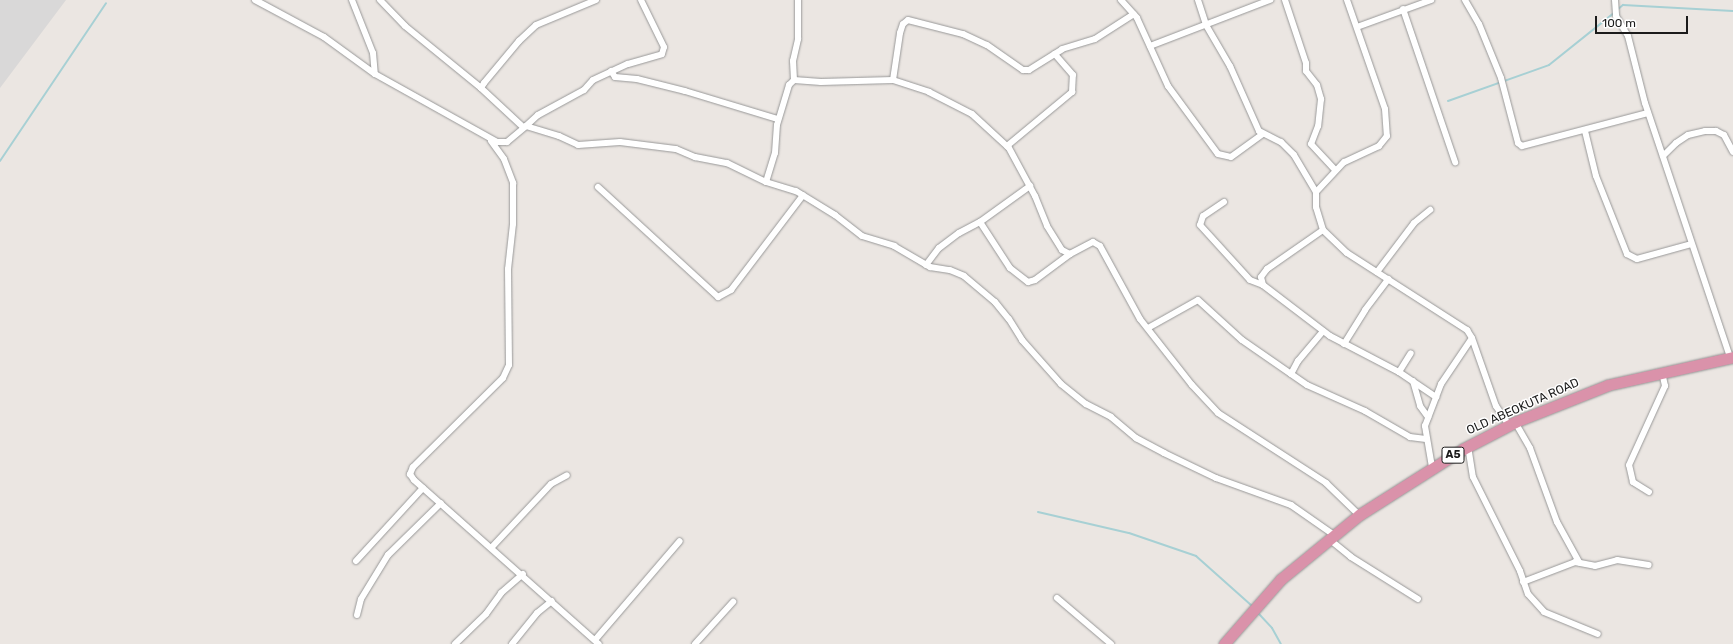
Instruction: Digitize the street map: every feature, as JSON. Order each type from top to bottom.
[{"type":"highway","name":"OLD ABEOKUTA ROAD","points":[[1224,644],[1281,579],[1359,515],[1432,467],[1468,446],[1512,424],[1608,385],[1731,357]]},
{"type":"street","points":[[255,0],[324,37],[376,74],[490,140],[507,142],[538,115],[569,100],[584,90],[593,80],[611,71],[662,54],[664,47],[641,0]]},
{"type":"street","points":[[352,0],[373,53],[376,74]]},
{"type":"street","points":[[380,0],[405,26],[481,88],[525,127],[559,136],[578,145],[620,142],[676,149],[695,157],[727,163],[766,182],[788,187],[803,195],[835,215],[862,236],[894,246],[926,265],[957,272],[971,281],[1009,319],[1022,340],[1061,384],[1086,404],[1111,417],[1136,438],[1216,478],[1291,505],[1332,537],[1351,557],[1418,599]]},
{"type":"street","points":[[481,88],[519,41],[536,25],[596,0]]},
{"type":"street","points":[[766,182],[775,153],[778,119],[789,85],[794,80],[793,61],[798,39],[798,0]]},
{"type":"street","points":[[1121,0],[1134,14],[1168,86],[1218,154],[1231,157],[1263,134]]},
{"type":"street","points":[[1198,0],[1206,25],[1230,66],[1263,134],[1280,142],[1294,155],[1316,192],[1316,207],[1323,230],[1347,253],[1459,324],[1472,338],[1496,406],[1530,448],[1557,522],[1579,562]]},
{"type":"street","points":[[1150,46],[1270,0]]},
{"type":"street","points":[[1285,0],[1306,63],[1306,71],[1317,85],[1321,99],[1318,126],[1311,144],[1335,170]]},
{"type":"street","points":[[1316,192],[1344,162],[1379,146],[1387,136],[1385,109],[1347,0]]},
{"type":"street","points":[[1357,27],[1431,0]]},
{"type":"street","points":[[1467,0],[1501,78],[1518,143],[1526,147],[1648,113]]},
{"type":"street","points":[[1615,0],[1616,16],[1628,36],[1648,113],[1691,244],[1731,357]]},
{"type":"street","points":[[1403,9],[1455,162]]},
{"type":"street","points":[[893,80],[900,33],[903,24],[908,20],[963,34],[987,45],[1023,70],[1035,68],[1055,54],[1096,39],[1134,14]]},
{"type":"street","points":[[1007,146],[1072,92],[1073,75],[1055,54]]},
{"type":"street","points":[[611,71],[615,77],[637,79],[685,90],[778,119]]},
{"type":"street","points":[[794,80],[821,82],[893,80],[923,89],[960,106],[972,114],[1007,146],[1030,186],[1047,226],[1062,250],[1070,254]]},
{"type":"street","points":[[1585,131],[1596,176],[1627,254],[1637,259],[1691,244]]},
{"type":"street","points":[[1663,156],[1682,139],[1705,131],[1716,131],[1724,134],[1733,152]]},
{"type":"street","points":[[490,140],[504,159],[513,183],[513,224],[508,269],[509,365],[503,378],[413,467],[411,478],[523,574],[598,642],[680,541]]},
{"type":"street","points":[[926,265],[943,245],[960,233],[980,222],[1030,186]]},
{"type":"street","points":[[598,187],[718,297],[731,290],[803,195]]},
{"type":"street","points":[[1224,202],[1203,216],[1200,225],[1250,280],[1263,285],[1323,331],[1344,344],[1399,372],[1436,397]]},
{"type":"street","points":[[1377,272],[1414,223],[1430,210]]},
{"type":"street","points":[[980,222],[1010,268],[1028,282],[1035,280],[1070,254],[1090,243],[1097,243],[1140,319],[1192,385],[1218,413],[1326,483],[1359,515]]},
{"type":"street","points":[[1263,285],[1261,276],[1267,269],[1323,230]]},
{"type":"street","points":[[1344,344],[1365,310],[1388,279]]},
{"type":"street","points":[[1148,328],[1198,300],[1242,340],[1307,385],[1365,411],[1410,437],[1426,439]]},
{"type":"street","points":[[1291,374],[1298,361],[1323,331]]},
{"type":"street","points":[[1432,467],[1426,439],[1428,417],[1441,384],[1472,338]]},
{"type":"street","points":[[1399,372],[1411,353]]},
{"type":"street","points":[[1649,492],[1633,482],[1629,466],[1665,386],[1662,372]]},
{"type":"street","points":[[1413,381],[1417,397],[1428,417]]},
{"type":"street","points":[[1417,397],[1427,391]]},
{"type":"street","points":[[1468,446],[1473,477],[1520,571],[1528,594],[1540,610],[1598,634]]},
{"type":"street","points":[[492,547],[551,484],[567,475]]},
{"type":"street","points":[[356,561],[423,488]]},
{"type":"street","points":[[357,615],[361,600],[388,555],[441,503]]},
{"type":"street","points":[[1523,582],[1579,562],[1596,566],[1617,560],[1649,565]]},
{"type":"street","points":[[454,644],[486,614],[501,593],[523,574]]},
{"type":"street","points":[[1057,598],[1112,644]]},
{"type":"street","points":[[512,644],[537,613],[552,601]]},
{"type":"street","points":[[695,644],[733,602]]},
{"type":"shaded area","points":[[0,0],[66,0],[0,88]]},
{"type":"waterway","points":[[0,161],[106,3]]},
{"type":"waterway","points":[[1617,10],[1623,5],[1733,11]]},
{"type":"waterway","points":[[1448,101],[1549,65],[1614,13]]},
{"type":"waterway","points":[[1038,512],[1129,533],[1196,556],[1251,605]]},
{"type":"waterway","points":[[1259,614],[1272,628],[1281,644]]}]
